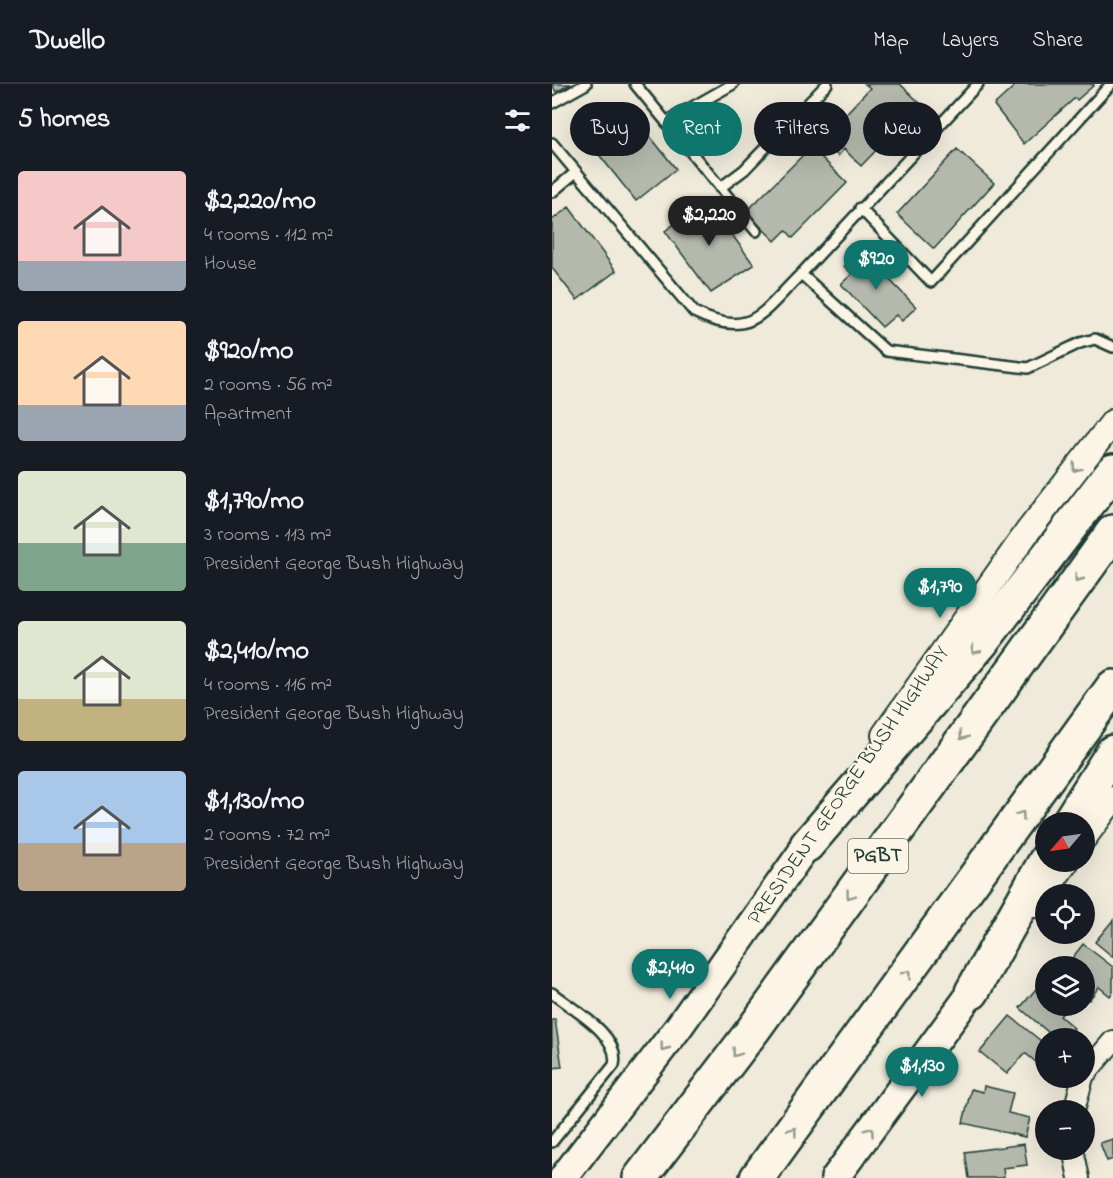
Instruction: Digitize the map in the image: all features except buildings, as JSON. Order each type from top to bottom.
[{"type":"highway","points":[[807,845],[982,642],[1113,471]]},
{"type":"highway","name":"PGBT","points":[[640,1178],[747,1038],[1113,532]]},
{"type":"highway","points":[[757,1178],[825,1088],[1113,687]]},
{"type":"highway","points":[[1075,812],[1113,752]]},
{"type":"highway","points":[[972,992],[1039,872]]},
{"type":"main road","name":"PRESIDENT GEORGE BUSH HIGHWAY","points":[[563,1178],[678,1028],[807,845]]},
{"type":"main road","points":[[835,1178],[972,992]]},
{"type":"street","name":"PRESIDENT GEORGE BUSH HIGHWAY","points":[[807,845],[1028,531],[1113,422]]},
{"type":"street","points":[[1095,823],[1113,799]]},
{"type":"street","points":[[972,992],[1059,872]]},
{"type":"street","points":[[1095,1063],[1113,1041]]},
{"type":"street","points":[[1075,1160],[1079,1178]]},
{"type":"lane","points":[[552,103],[586,84]]},
{"type":"lane","points":[[635,84],[662,117]]},
{"type":"lane","points":[[701,102],[733,84]]},
{"type":"lane","points":[[720,188],[744,170],[827,84]]},
{"type":"lane","points":[[552,143],[694,312],[706,318],[740,325],[753,322],[801,274],[860,208],[978,84]]},
{"type":"lane","points":[[860,208],[931,282],[1111,84]]},
{"type":"lane","points":[[694,156],[756,231]]},
{"type":"lane","points":[[552,192],[576,172]]},
{"type":"lane","points":[[801,274],[886,351],[1028,368],[1080,342],[1095,339],[1113,346]]},
{"type":"lane","points":[[552,993],[604,1034],[612,1043],[616,1057],[614,1065],[602,1081],[552,1142]]}]
